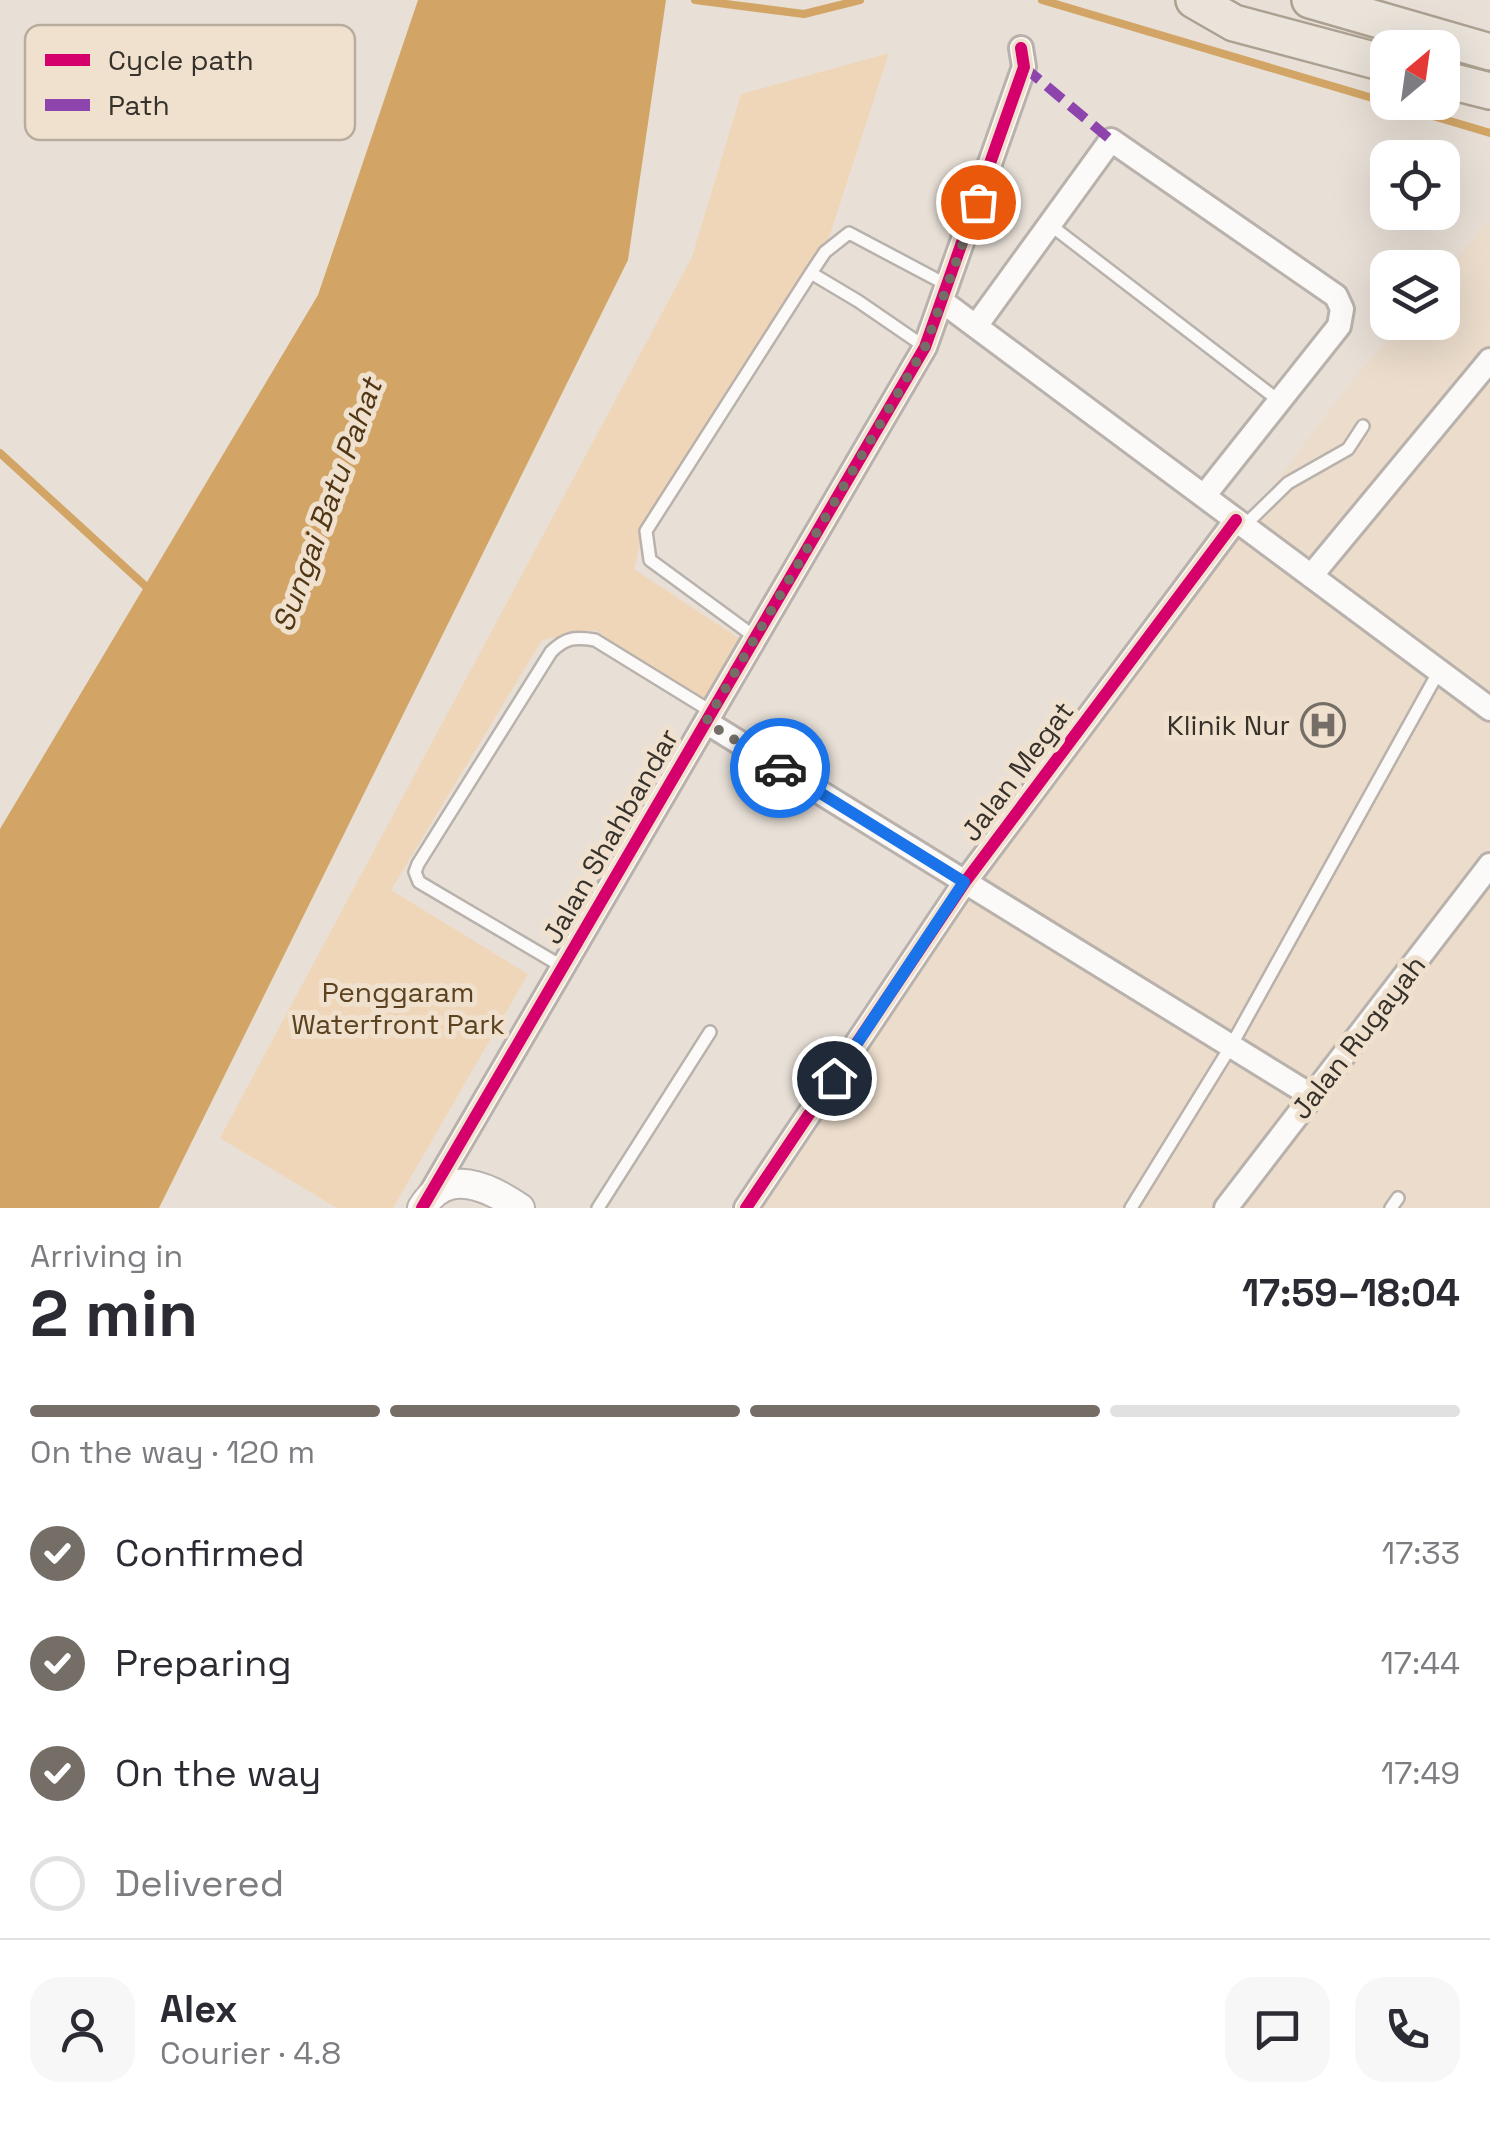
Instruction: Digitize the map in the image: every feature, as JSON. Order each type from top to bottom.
[{"type":"main road","points":[[1194,0],[1234,23],[1370,59]]},
{"type":"main road","points":[[1310,0],[1490,52]]},
{"type":"main road","points":[[1460,83],[1490,91]]},
{"type":"street","name":"Jalan Shahbandar","points":[[425,1202],[925,347],[1024,66],[1021,48]]},
{"type":"street","points":[[976,326],[1111,140],[1336,296],[1342,309],[1339,326],[1204,496]]},
{"type":"street","points":[[946,294],[976,326],[1490,709]]},
{"type":"street","points":[[1310,576],[1490,360]]},
{"type":"street","name":"Jalan Megat","points":[[746,1208],[964,882],[1240,523]]},
{"type":"street","points":[[709,717],[964,882],[1312,1096]]},
{"type":"street","name":"Jalan Rugayah","points":[[1226,1208],[1490,866]]},
{"type":"street","points":[[425,1202],[452,1185],[480,1184],[520,1208]]},
{"type":"lane","points":[[1049,224],[1278,400]]},
{"type":"lane","points":[[756,637],[650,560],[646,531],[811,274],[826,252],[849,233],[946,294]]},
{"type":"lane","points":[[811,274],[858,300],[925,347]]},
{"type":"lane","points":[[1240,523],[1288,482],[1329,463],[1348,449],[1363,426]]},
{"type":"lane","points":[[563,967],[419,882],[415,872],[418,864],[562,640],[595,640],[709,717]]},
{"type":"lane","points":[[1130,1208],[1230,1046],[1438,671]]},
{"type":"lane","points":[[598,1208],[710,1032]]},
{"type":"shaded area","points":[[1490,219],[1490,1208],[758,1208],[983,871],[1350,383],[1387,340],[1460,340],[1460,255]]},
{"type":"green space","name":"Penggaram Waterfront Park","points":[[889,53],[824,253],[646,521],[634,569],[740,639],[702,701],[595,630],[542,640],[391,890],[528,974],[393,1208],[337,1208],[220,1138],[692,257],[741,94]]},
{"type":"water","name":"Sungai Batu Pahat","points":[[418,0],[666,0],[628,260],[159,1208],[0,1208],[0,829],[318,295]]},
{"type":"waterway","points":[[695,0],[804,14],[860,0]]},
{"type":"waterway","points":[[1042,0],[1490,133]]},
{"type":"waterway","points":[[0,453],[152,592]]},
{"type":"marked path","points":[[1024,67],[1111,140]]},
{"type":"cycle path","points":[[422,1208],[925,347],[1024,67],[1021,48]]},
{"type":"cycle path","points":[[746,1208],[965,882],[1236,520]]},
{"type":"way so far","points":[[780,768],[706,722],[925,347],[978,202]]},
{"type":"place","name":"Klinik Nur","points":[[1323,725]]},
{"type":"route","points":[[780,768],[964,882],[834,1078]]}]
